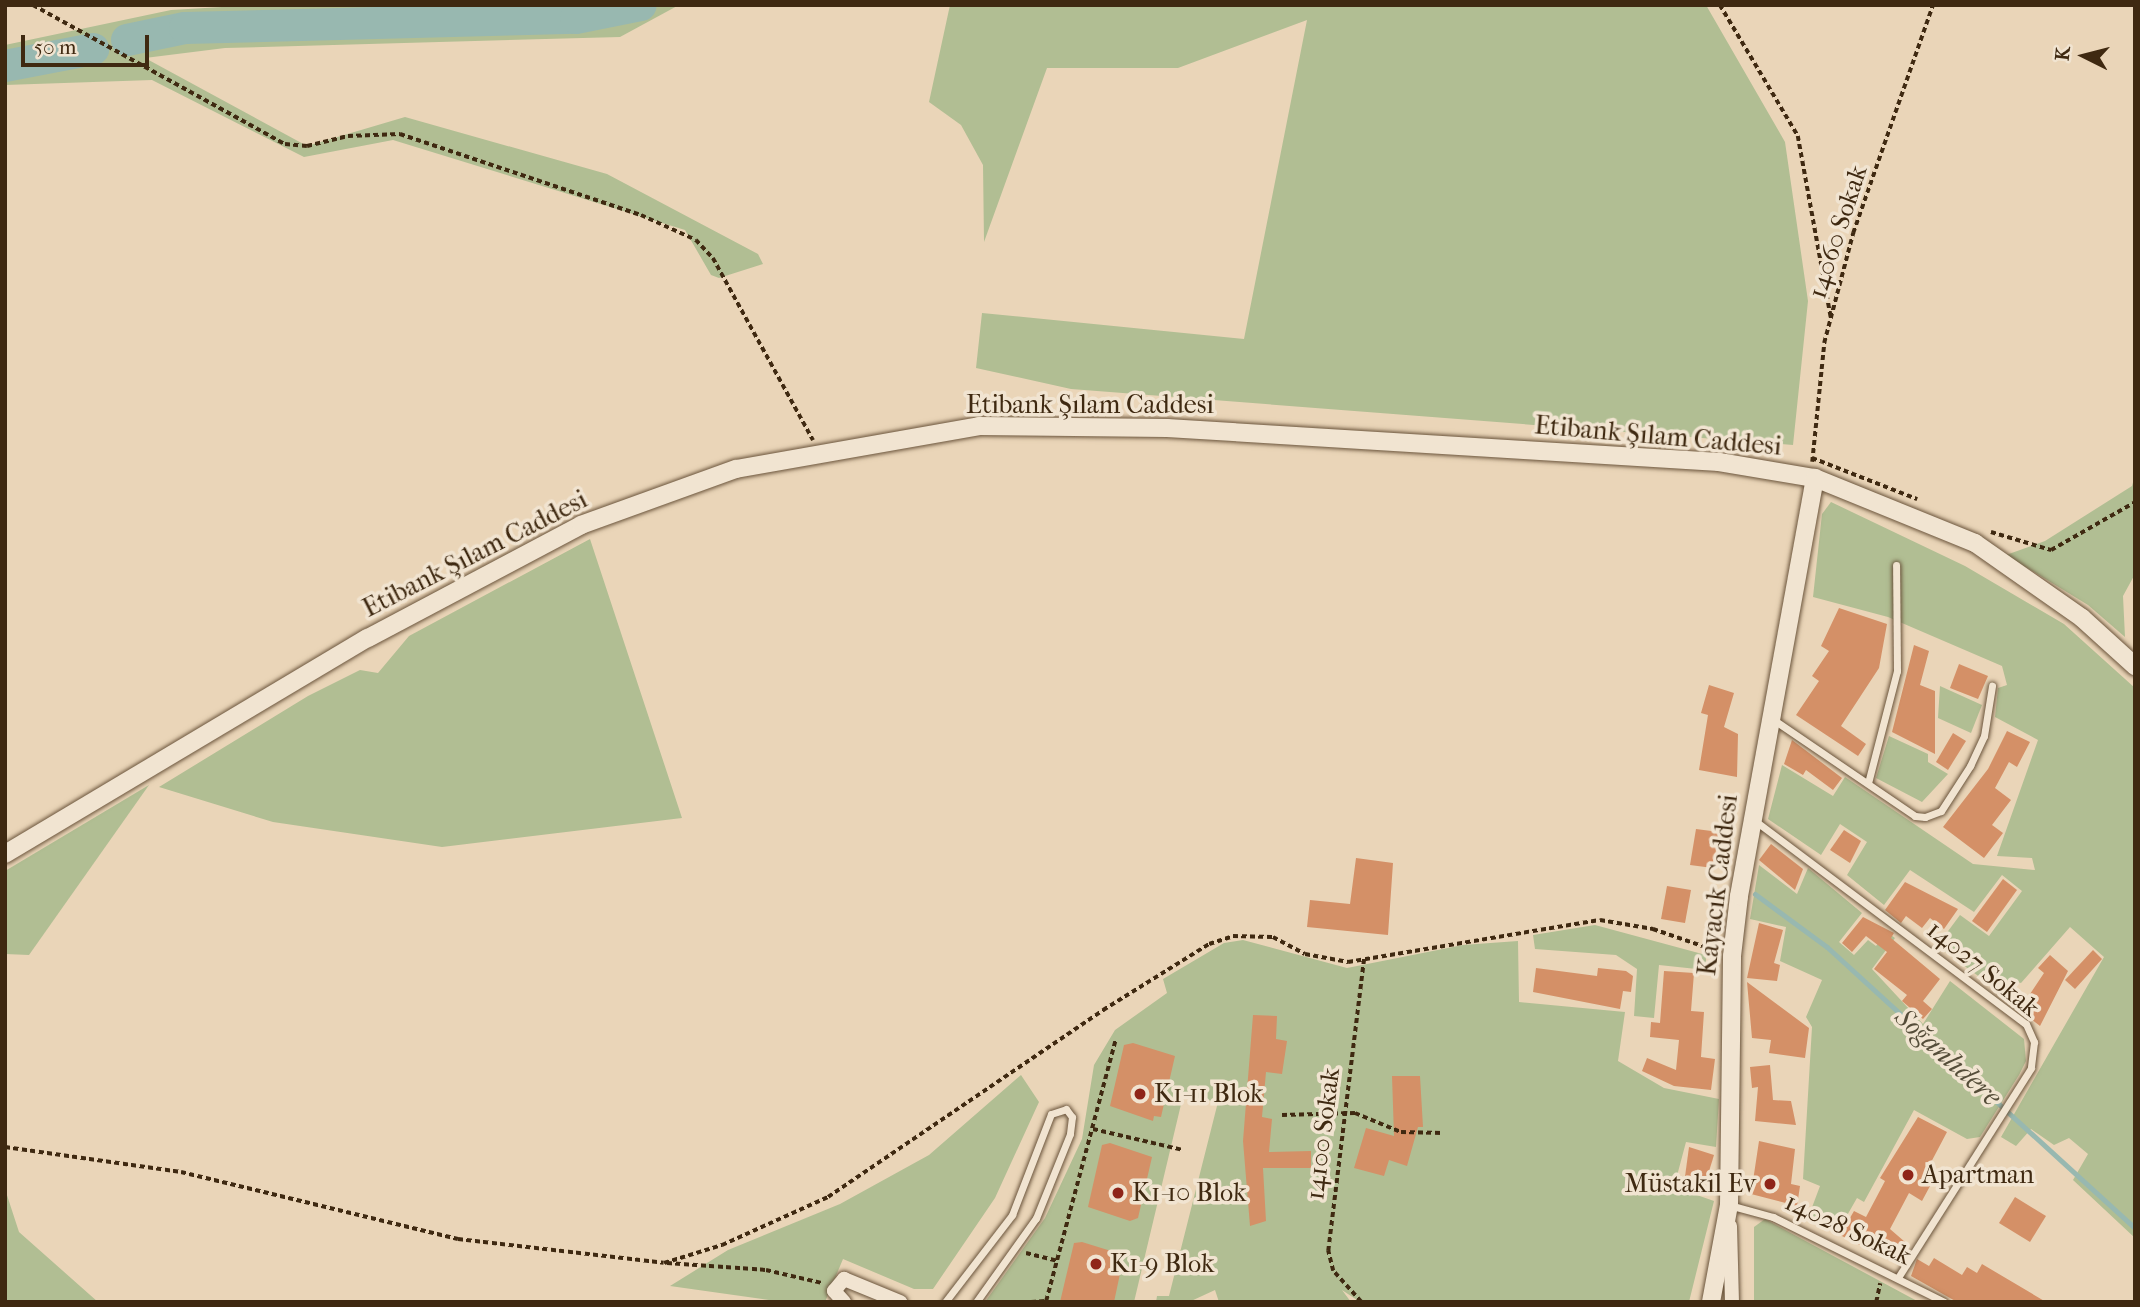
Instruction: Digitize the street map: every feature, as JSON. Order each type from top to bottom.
[{"type":"street","name":"Etibank Şılam Caddesi","points":[[5,854],[356,645],[581,525],[736,469],[979,426],[1167,428],[1719,462],[1815,478],[1975,543],[2082,618],[2135,666]]},
{"type":"street","name":"Kayacık Caddesi","points":[[1711,1302],[1729,1205],[1732,956],[1751,818],[1815,478]]},
{"type":"street","points":[[1729,1205],[1732,1302]]},
{"type":"street","points":[[844,1302],[836,1297],[835,1286],[849,1280],[900,1302]]},
{"type":"lane","points":[[1868,783],[1897,671],[1896,565]]},
{"type":"lane","points":[[1769,716],[1915,816],[1941,811],[1984,736],[1992,686]]},
{"type":"lane","name":"14027 Sokak","points":[[1751,818],[2026,1024],[2034,1042],[2031,1068],[1899,1276]]},
{"type":"lane","points":[[945,1302],[1012,1215],[1051,1114],[1063,1108],[1072,1117],[1067,1144],[1037,1218],[976,1302]]},
{"type":"lane","name":"14028 Sokak","points":[[1729,1205],[1756,1210],[1899,1276],[1944,1302]]},
{"type":"path","points":[[33,5],[285,144],[307,146],[348,135],[400,134],[640,215],[696,240],[713,258],[821,454]]},
{"type":"path","points":[[1720,5],[1798,136],[1831,319]]},
{"type":"path","name":"14060 Sokak","points":[[1815,478],[1812,458],[1831,319],[1853,233],[1933,5]]},
{"type":"path","points":[[1812,458],[1924,502]]},
{"type":"path","points":[[1985,529],[2051,550],[2135,502]]},
{"type":"path","points":[[664,1262],[722,1245],[828,1197],[1103,1010],[1209,944],[1250,933],[1273,937],[1329,961],[1364,959],[1579,919],[1653,929],[1732,956]]},
{"type":"path","name":"14100 Sokak","points":[[1361,1302],[1329,1263],[1344,1114],[1364,959]]},
{"type":"path","points":[[1031,1302],[1047,1301],[1115,1041]]},
{"type":"path","points":[[1282,1115],[1344,1114],[1401,1132],[1443,1133]]},
{"type":"path","points":[[1093,1129],[1183,1150]]},
{"type":"path","points":[[5,1147],[181,1172],[458,1239],[664,1262],[766,1270],[835,1286]]},
{"type":"path","points":[[1013,1252],[1057,1261]]},
{"type":"green space","points":[[257,5],[679,5],[620,37],[225,48],[145,58],[307,146],[405,117],[607,174],[758,254],[763,264],[719,278],[711,275],[685,230],[393,140],[304,157],[152,80],[5,85],[5,45],[171,10]]},
{"type":"green space","points":[[950,5],[1706,5],[1785,142],[1808,301],[1793,445],[1071,389],[976,368],[982,313],[1244,339],[1307,20],[1178,68],[1047,68],[984,242],[983,165],[961,125],[929,102]]},
{"type":"green space","points":[[2135,475],[2135,574],[2123,596],[2125,637],[2088,605],[2006,555],[2045,541],[2132,486]]},
{"type":"green space","points":[[1831,502],[1965,566],[2064,624],[2135,688],[2135,1238],[2073,1180],[2088,1154],[2069,1138],[2054,1145],[2031,1129],[2016,1146],[2001,1137],[2104,957],[2070,927],[2021,983],[2014,981],[2003,994],[1937,946],[1960,915],[1989,936],[2022,891],[2002,875],[1974,912],[1910,870],[1884,905],[1847,875],[1867,842],[1840,824],[1821,855],[1768,819],[1782,765],[1833,796],[1845,777],[1973,864],[2035,870],[2032,858],[1997,856],[2038,740],[1995,717],[1998,688],[2007,685],[2002,666],[1888,617],[1813,597],[1822,514]]},
{"type":"green space","points":[[590,539],[682,818],[442,847],[273,822],[159,787],[308,696],[360,670],[378,673],[409,636]]},
{"type":"green space","points":[[1940,686],[1982,705],[1971,733],[1938,718]]},
{"type":"green space","points":[[1889,736],[1928,754],[1928,762],[1948,774],[1922,802],[1876,778]]},
{"type":"green space","points":[[149,785],[29,955],[5,954],[5,871]]},
{"type":"green space","points":[[1759,865],[1797,894],[1808,868],[1862,913],[1839,942],[1854,955],[1868,940],[1876,946],[1887,932],[1895,938],[1872,969],[1923,1024],[1950,981],[2024,1039],[2026,1061],[1980,1137],[1967,1139],[1914,1110],[1864,1202],[1857,1198],[1837,1233],[1808,1218],[1820,1186],[1803,1179],[1812,1027],[1806,1017],[1822,980],[1780,961],[1786,927],[1750,919]]},
{"type":"green space","points":[[1595,925],[1706,955],[1706,970],[1659,965],[1654,1018],[1634,1016],[1637,969],[1616,955],[1535,949],[1533,935]]},
{"type":"green space","points":[[1243,940],[1347,968],[1463,945],[1518,941],[1519,1002],[1625,1012],[1618,1061],[1664,1088],[1719,1099],[1716,1147],[1686,1142],[1674,1187],[1714,1201],[1689,1302],[1360,1302],[1342,1290],[1351,1302],[1219,1302],[1215,1290],[1189,1302],[1156,1302],[1157,1296],[1169,1296],[1218,1102],[1183,1096],[1134,1302],[985,1302],[1045,1218],[1082,1139],[1094,1065],[1115,1030],[1167,993],[1163,979],[1224,943]]},
{"type":"green space","points":[[1021,1075],[1039,1102],[995,1198],[933,1289],[914,1289],[843,1259],[825,1302],[783,1302],[670,1286],[728,1250],[840,1204],[929,1155]]},
{"type":"green space","points":[[5,1189],[19,1232],[98,1302],[5,1302]]},
{"type":"green space","points":[[1765,1219],[1919,1302],[1754,1301],[1754,1227]]},
{"type":"building","points":[[1839,608],[1887,624],[1879,668],[1841,726],[1866,744],[1858,756],[1796,715],[1819,681],[1812,676],[1829,651],[1821,646]]},
{"type":"building","points":[[1914,645],[1929,651],[1920,685],[1935,691],[1935,754],[1892,732]]},
{"type":"building","points":[[1959,664],[1988,676],[1978,699],[1950,688]]},
{"type":"building","points":[[1709,685],[1734,693],[1724,727],[1738,734],[1737,777],[1699,770],[1708,715],[1701,713]]},
{"type":"building","points":[[2007,731],[2030,742],[2017,767],[2009,762],[1995,788],[2011,800],[1992,825],[2003,833],[1984,858],[1943,827],[1988,769]]},
{"type":"building","points":[[1953,733],[1966,741],[1948,770],[1936,762]]},
{"type":"building","points":[[1792,740],[1842,778],[1833,790],[1806,770],[1803,775],[1784,764]]},
{"type":"building","points":[[1696,829],[1719,832],[1713,868],[1690,865]]},
{"type":"building","points":[[1844,830],[1861,841],[1850,863],[1830,850]]},
{"type":"building","points":[[1771,844],[1803,869],[1795,890],[1759,860]]},
{"type":"building","points":[[1356,858],[1393,863],[1388,935],[1307,927],[1310,900],[1350,904]]},
{"type":"building","points":[[2003,879],[2017,890],[1987,932],[1972,921]]},
{"type":"building","points":[[1905,882],[1958,909],[1944,929],[1930,918],[1922,928],[1906,916],[1901,923],[1885,910]]},
{"type":"building","points":[[1667,886],[1691,890],[1685,923],[1661,919]]},
{"type":"building","points":[[1863,917],[1894,933],[1891,938],[1940,979],[1923,1001],[1932,1009],[1923,1019],[1902,1001],[1907,995],[1874,969],[1887,952],[1866,936],[1852,952],[1842,943]]},
{"type":"building","points":[[1759,923],[1783,930],[1774,963],[1780,965],[1777,981],[1747,978]]},
{"type":"building","points":[[2093,950],[2102,959],[2075,989],[2065,980]]},
{"type":"building","points":[[2050,955],[2068,971],[2040,1026],[2011,1003],[2019,991],[2028,997],[2044,973],[2038,968]]},
{"type":"building","points":[[1536,968],[1597,976],[1598,968],[1626,971],[1633,976],[1631,992],[1623,991],[1620,1009],[1533,992]]},
{"type":"building","points":[[1664,971],[1694,973],[1691,1011],[1704,1012],[1701,1057],[1715,1059],[1711,1090],[1674,1086],[1642,1071],[1647,1058],[1676,1070],[1679,1040],[1650,1037],[1651,1022],[1660,1023]]},
{"type":"building","points":[[1747,982],[1809,1028],[1805,1058],[1769,1053],[1771,1040],[1752,1038]]},
{"type":"building","points":[[1253,1015],[1277,1016],[1276,1039],[1287,1041],[1282,1074],[1266,1072],[1262,1117],[1272,1119],[1269,1152],[1311,1151],[1311,1168],[1263,1168],[1266,1221],[1250,1226],[1243,1141]]},
{"type":"building","name":"K1-11 Blok","points":[[1133,1043],[1175,1056],[1161,1117],[1154,1116],[1153,1121],[1110,1106],[1124,1045]]},
{"type":"building","points":[[1770,1065],[1773,1100],[1791,1101],[1796,1125],[1755,1121],[1758,1087],[1752,1088],[1750,1067]]},
{"type":"building","points":[[1392,1076],[1420,1076],[1423,1127],[1418,1127],[1407,1166],[1389,1160],[1384,1176],[1354,1168],[1366,1128],[1394,1136]]},
{"type":"building","points":[[1918,1117],[1947,1132],[1928,1168],[1937,1173],[1922,1201],[1909,1193],[1890,1229],[1905,1242],[1899,1265],[1840,1235],[1854,1211],[1866,1217],[1885,1181],[1880,1178]]},
{"type":"building","points":[[1759,1141],[1795,1149],[1791,1184],[1800,1186],[1797,1206],[1751,1194]]},
{"type":"building","name":"K1-10 Blok","points":[[1110,1143],[1152,1157],[1138,1218],[1130,1221],[1088,1207],[1102,1145]]},
{"type":"building","points":[[1689,1147],[1714,1155],[1703,1191],[1684,1184]]},
{"type":"building","points":[[2015,1197],[2046,1216],[2030,1242],[1999,1223]]},
{"type":"building","name":"K1-9 Blok","points":[[1082,1242],[1124,1255],[1114,1302],[1060,1302],[1074,1243]]},
{"type":"building","points":[[1934,1258],[1962,1275],[1967,1267],[1977,1273],[1982,1264],[2046,1302],[1957,1302],[1911,1276],[1917,1259],[1929,1266]]},
{"type":"waterway","name":"Soğanlıdere","points":[[127,40],[185,28],[576,18],[641,5]]},
{"type":"waterway","name":"Soğanlıdere","points":[[5,66],[93,49]]},
{"type":"waterway","name":"Soğanlıdere","points":[[1755,894],[1827,947],[2135,1228]]},
{"type":"place","name":"K1-11 Blok","points":[[1140,1094]]},
{"type":"place","name":"Apartman","points":[[1908,1175]]},
{"type":"place","name":"Müstakil Ev","points":[[1770,1184]]},
{"type":"place","name":"K1-10 Blok","points":[[1118,1193]]},
{"type":"place","name":"K1-9 Blok","points":[[1096,1264]]}]
